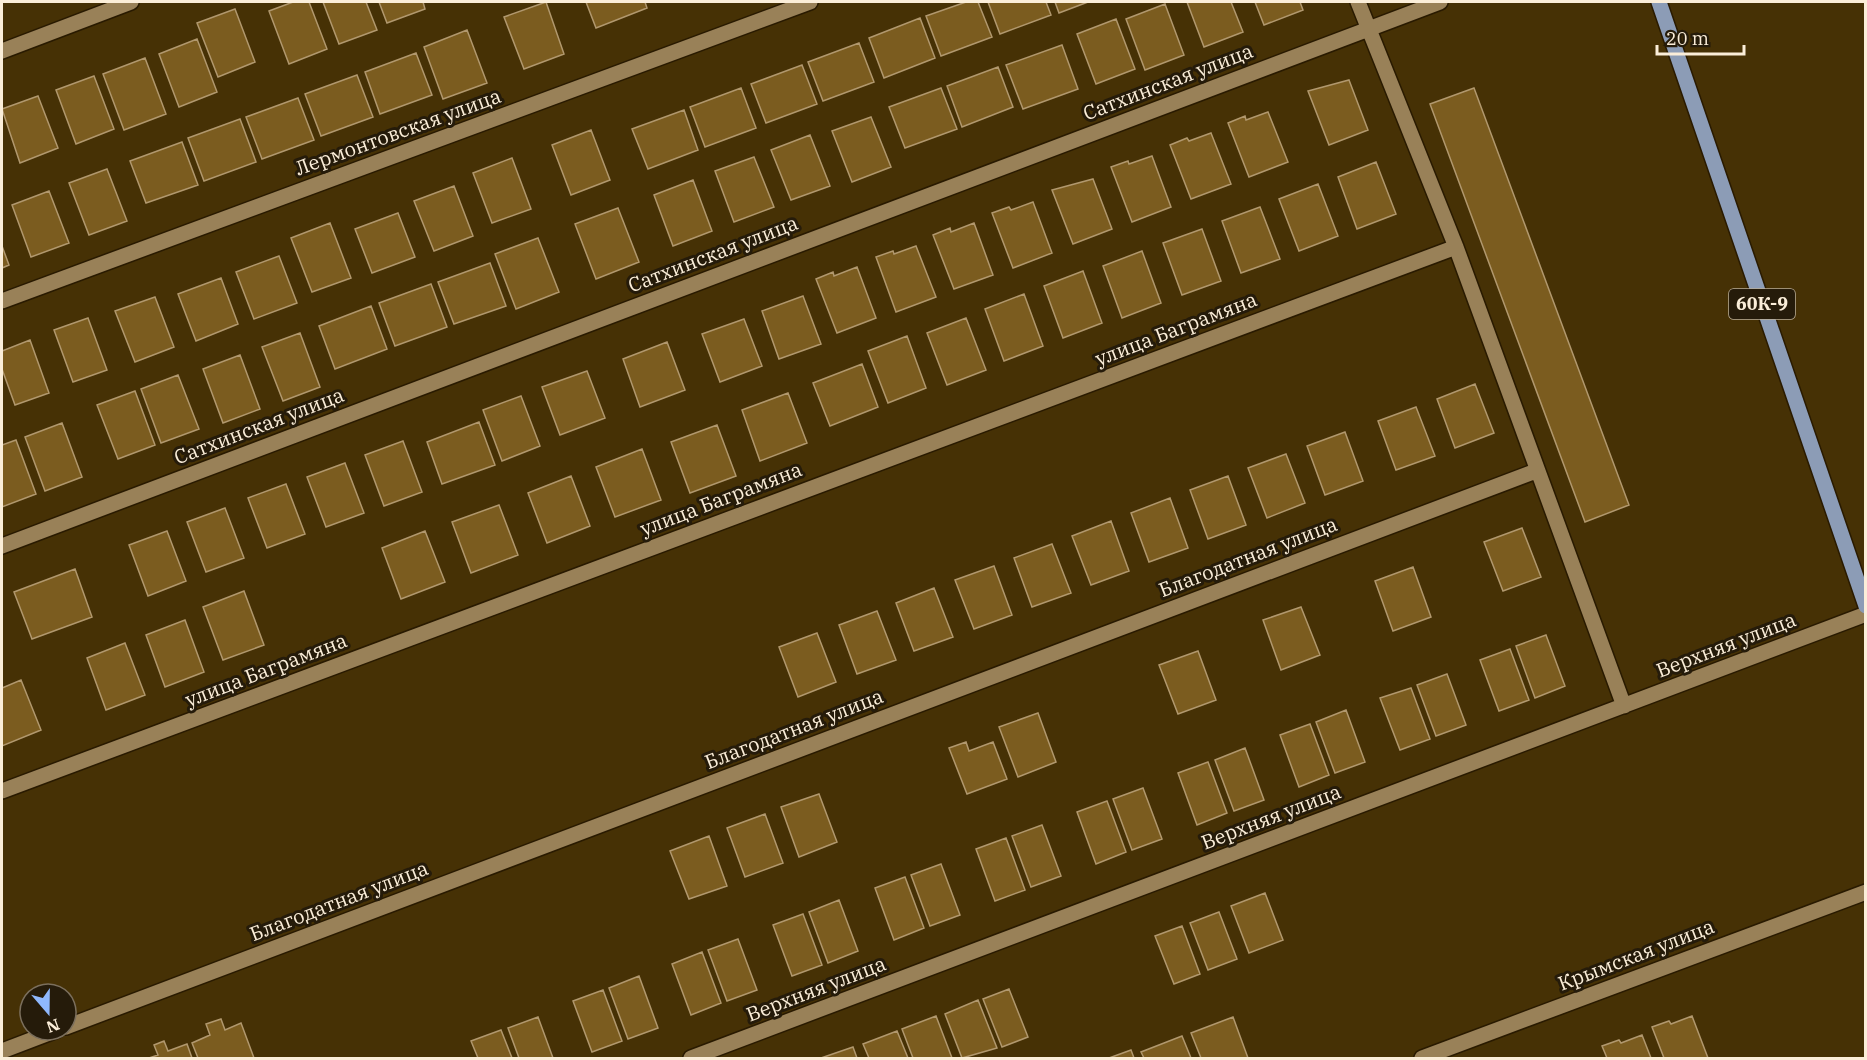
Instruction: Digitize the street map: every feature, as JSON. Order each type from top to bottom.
[{"type":"main road","name":"60К-9","points":[[1659,2],[1866,606]]},
{"type":"street","points":[[2,51],[131,2]]},
{"type":"street","name":"Лермонтовская улица","points":[[2,302],[810,2]]},
{"type":"street","points":[[1358,2],[1456,247],[1536,471],[1624,706]]},
{"type":"street","name":"Сатхинская улица","points":[[2,546],[1440,2]]},
{"type":"street","name":"улица Баграмяна","points":[[2,791],[1456,247]]},
{"type":"street","name":"Благодатная улица","points":[[78,1022],[1536,471]]},
{"type":"street","name":"Верхняя улица","points":[[691,1059],[1866,614]]},
{"type":"street","name":"Крымская улица","points":[[1422,1059],[1866,892]]},
{"type":"street","points":[[2,1051],[26,1042]]},
{"type":"building","points":[[293,2],[309,2],[327,49],[289,64],[269,11]]},
{"type":"building","points":[[323,2],[366,2],[377,30],[339,44]]},
{"type":"building","points":[[379,2],[423,2],[425,9],[387,23]]},
{"type":"building","points":[[546,2],[564,54],[524,69],[504,17]]},
{"type":"building","points":[[586,2],[645,2],[647,8],[596,28]]},
{"type":"building","points":[[966,2],[978,2],[992,37],[941,56],[926,16]]},
{"type":"building","points":[[988,2],[1046,2],[1051,15],[1000,34]]},
{"type":"building","points":[[1055,2],[1088,2],[1059,13]]},
{"type":"building","points":[[1187,2],[1231,2],[1243,32],[1204,47]]},
{"type":"building","points":[[1255,2],[1300,2],[1303,10],[1264,25]]},
{"type":"building","points":[[1165,4],[1184,55],[1145,70],[1126,19]]},
{"type":"building","points":[[235,9],[255,62],[218,77],[197,23]]},
{"type":"building","points":[[920,18],[935,58],[884,78],[869,38]]},
{"type":"building","points":[[1116,19],[1135,69],[1096,84],[1077,34]]},
{"type":"building","points":[[467,30],[487,83],[443,99],[424,47]]},
{"type":"building","points":[[197,39],[217,92],[179,107],[159,54]]},
{"type":"building","points":[[859,43],[874,82],[823,101],[808,62]]},
{"type":"building","points":[[1062,45],[1078,89],[1023,109],[1006,65]]},
{"type":"building","points":[[416,53],[432,95],[380,114],[365,72]]},
{"type":"building","points":[[145,58],[166,114],[124,130],[103,74]]},
{"type":"building","points":[[802,65],[817,104],[766,123],[751,84]]},
{"type":"building","points":[[998,67],[1013,107],[962,127],[947,86]]},
{"type":"building","points":[[357,75],[373,117],[321,136],[305,94]]},
{"type":"building","points":[[94,76],[114,129],[76,144],[56,90]]},
{"type":"building","points":[[1349,80],[1368,130],[1329,145],[1308,91]]},
{"type":"building","points":[[741,88],[756,128],[705,147],[690,107]]},
{"type":"building","points":[[941,88],[957,129],[905,148],[889,107]]},
{"type":"building","points":[[1474,88],[1629,505],[1585,522],[1430,104]]},
{"type":"building","points":[[38,96],[58,148],[20,163],[2,109]]},
{"type":"building","points":[[298,98],[314,140],[262,159],[246,117]]},
{"type":"building","points":[[684,110],[698,150],[648,169],[632,129]]},
{"type":"building","points":[[1268,112],[1288,162],[1249,177],[1228,123],[1245,116],[1246,120]]},
{"type":"building","points":[[871,117],[891,167],[852,182],[832,131]]},
{"type":"building","points":[[240,119],[256,162],[204,181],[188,138]]},
{"type":"building","points":[[591,130],[610,180],[571,195],[552,145]]},
{"type":"building","points":[[1211,133],[1231,184],[1191,199],[1170,145],[1187,138],[1189,141]]},
{"type":"building","points":[[810,135],[830,186],[791,200],[771,150]]},
{"type":"building","points":[[182,142],[198,185],[146,203],[130,161]]},
{"type":"building","points":[[1152,156],[1171,207],[1132,222],[1111,167]]},
{"type":"building","points":[[754,157],[774,207],[734,222],[715,171]]},
{"type":"building","points":[[512,158],[531,209],[492,223],[473,173]]},
{"type":"building","points":[[1376,162],[1396,214],[1357,229],[1338,177]]},
{"type":"building","points":[[107,169],[127,221],[89,235],[69,183]]},
{"type":"building","points":[[1093,179],[1112,229],[1073,244],[1052,190]]},
{"type":"building","points":[[693,180],[712,231],[673,246],[654,195]]},
{"type":"building","points":[[1318,184],[1338,236],[1299,251],[1279,199]]},
{"type":"building","points":[[454,186],[473,236],[434,251],[414,201]]},
{"type":"building","points":[[49,191],[69,243],[31,257],[12,205]]},
{"type":"building","points":[[1033,202],[1052,253],[1013,268],[992,213],[1009,207],[1011,210]]},
{"type":"building","points":[[1260,207],[1280,259],[1241,273],[1222,221]]},
{"type":"building","points":[[618,208],[639,262],[596,279],[575,224]]},
{"type":"building","points":[[398,213],[415,257],[372,273],[355,229]]},
{"type":"building","points":[[330,223],[351,278],[312,292],[291,238]]},
{"type":"building","points":[[974,223],[993,275],[954,289],[933,235],[950,228],[951,232]]},
{"type":"building","points":[[1202,229],[1221,281],[1182,295],[1163,243]]},
{"type":"building","points":[[538,238],[559,292],[516,309],[495,254]]},
{"type":"building","points":[[2,246],[9,265],[2,268]]},
{"type":"building","points":[[916,246],[936,297],[896,312],[876,257],[893,251],[894,254]]},
{"type":"building","points":[[1142,251],[1161,303],[1122,318],[1103,266]]},
{"type":"building","points":[[279,256],[297,303],[254,319],[236,272]]},
{"type":"building","points":[[490,263],[506,306],[454,324],[438,282]]},
{"type":"building","points":[[857,267],[876,318],[837,333],[816,279],[833,272],[834,276]]},
{"type":"building","points":[[1083,271],[1102,323],[1063,338],[1044,286]]},
{"type":"building","points":[[221,278],[238,324],[196,341],[178,294]]},
{"type":"building","points":[[431,284],[447,327],[395,346],[379,303]]},
{"type":"building","points":[[1024,294],[1043,346],[1004,361],[985,309]]},
{"type":"building","points":[[803,296],[821,344],[779,359],[762,311]]},
{"type":"building","points":[[155,297],[174,347],[135,362],[115,311]]},
{"type":"building","points":[[371,306],[387,349],[335,369],[319,326]]},
{"type":"building","points":[[88,318],[107,370],[73,382],[54,330]]},
{"type":"building","points":[[966,318],[986,370],[947,385],[927,333]]},
{"type":"building","points":[[744,319],[762,366],[720,382],[702,334]]},
{"type":"building","points":[[300,333],[320,387],[283,401],[262,347]]},
{"type":"building","points":[[907,336],[926,388],[888,403],[868,351]]},
{"type":"building","points":[[30,340],[49,393],[15,405],[2,369],[2,351]]},
{"type":"building","points":[[667,342],[685,390],[640,407],[623,359]]},
{"type":"building","points":[[240,355],[260,409],[223,423],[203,369]]},
{"type":"building","points":[[862,364],[878,407],[830,426],[813,383]]},
{"type":"building","points":[[587,371],[605,418],[560,435],[542,387]]},
{"type":"building","points":[[178,375],[199,429],[161,443],[141,389]]},
{"type":"building","points":[[1475,384],[1494,433],[1455,448],[1437,399]]},
{"type":"building","points":[[135,391],[155,445],[118,459],[97,405]]},
{"type":"building","points":[[788,393],[807,443],[760,461],[742,410]]},
{"type":"building","points":[[521,396],[540,446],[502,461],[483,410]]},
{"type":"building","points":[[1416,407],[1435,456],[1396,470],[1378,421]]},
{"type":"building","points":[[479,422],[495,465],[442,484],[427,442]]},
{"type":"building","points":[[62,423],[82,477],[45,491],[25,437]]},
{"type":"building","points":[[717,425],[736,476],[690,493],[671,442]]},
{"type":"building","points":[[1345,432],[1363,481],[1325,495],[1307,446]]},
{"type":"building","points":[[16,440],[36,494],[2,507],[2,445]]},
{"type":"building","points":[[403,441],[422,492],[384,506],[365,455]]},
{"type":"building","points":[[642,449],[661,500],[615,517],[596,467]]},
{"type":"building","points":[[1286,454],[1305,503],[1267,518],[1248,468]]},
{"type":"building","points":[[345,463],[364,513],[326,527],[307,477]]},
{"type":"building","points":[[571,476],[590,526],[547,543],[528,493]]},
{"type":"building","points":[[1228,476],[1246,525],[1208,539],[1190,490]]},
{"type":"building","points":[[286,484],[305,534],[267,548],[248,498]]},
{"type":"building","points":[[1170,498],[1188,548],[1149,562],[1131,513]]},
{"type":"building","points":[[499,505],[518,555],[471,573],[452,522]]},
{"type":"building","points":[[225,508],[244,558],[206,572],[187,522]]},
{"type":"building","points":[[1111,521],[1129,571],[1091,585],[1072,536]]},
{"type":"building","points":[[1522,528],[1541,577],[1503,591],[1484,542]]},
{"type":"building","points":[[167,531],[186,581],[148,596],[129,545]]},
{"type":"building","points":[[425,531],[445,582],[401,599],[382,548]]},
{"type":"building","points":[[1052,544],[1071,593],[1032,607],[1014,558]]},
{"type":"building","points":[[994,566],[1012,615],[974,629],[955,580]]},
{"type":"building","points":[[1413,567],[1431,617],[1393,631],[1375,581]]},
{"type":"building","points":[[75,569],[92,617],[32,639],[14,592]]},
{"type":"building","points":[[934,588],[953,637],[914,651],[896,603]]},
{"type":"building","points":[[244,591],[264,645],[223,660],[203,607]]},
{"type":"building","points":[[1301,607],[1320,655],[1281,670],[1263,620]]},
{"type":"building","points":[[877,611],[896,660],[857,674],[839,625]]},
{"type":"building","points":[[185,620],[204,672],[165,687],[146,635]]},
{"type":"building","points":[[817,633],[836,682],[798,697],[779,647]]},
{"type":"building","points":[[1546,635],[1565,686],[1535,698],[1516,646]]},
{"type":"building","points":[[125,643],[145,695],[106,710],[87,658]]},
{"type":"building","points":[[1510,649],[1529,700],[1499,711],[1480,660]]},
{"type":"building","points":[[1198,651],[1216,700],[1178,714],[1159,665]]},
{"type":"building","points":[[1447,674],[1466,725],[1436,736],[1417,685]]},
{"type":"building","points":[[21,680],[41,730],[2,746],[2,688]]},
{"type":"building","points":[[1411,688],[1430,739],[1400,750],[1380,698]]},
{"type":"building","points":[[1346,710],[1365,762],[1335,773],[1316,722]]},
{"type":"building","points":[[1038,713],[1056,762],[1018,777],[999,727]]},
{"type":"building","points":[[1310,724],[1329,775],[1299,787],[1280,735]]},
{"type":"building","points":[[966,742],[969,751],[993,742],[1007,779],[967,794],[949,748]]},
{"type":"building","points":[[1245,748],[1264,800],[1234,811],[1215,760]]},
{"type":"building","points":[[1208,762],[1227,813],[1197,825],[1178,773]]},
{"type":"building","points":[[1143,788],[1162,839],[1132,850],[1113,799]]},
{"type":"building","points":[[819,794],[837,842],[799,857],[781,807]]},
{"type":"building","points":[[1107,801],[1126,852],[1096,864],[1077,812]]},
{"type":"building","points":[[765,814],[783,863],[745,877],[727,828]]},
{"type":"building","points":[[1042,825],[1061,876],[1031,887],[1012,836]]},
{"type":"building","points":[[709,836],[727,886],[689,899],[670,851]]},
{"type":"building","points":[[1006,838],[1025,890],[995,901],[976,849]]},
{"type":"building","points":[[941,864],[960,915],[930,926],[911,875]]},
{"type":"building","points":[[905,877],[924,928],[894,940],[875,888]]},
{"type":"building","points":[[1265,893],[1283,940],[1249,953],[1231,906]]},
{"type":"building","points":[[839,900],[858,951],[828,963],[809,912]]},
{"type":"building","points":[[1219,912],[1237,959],[1208,970],[1190,923]]},
{"type":"building","points":[[803,914],[822,965],[792,976],[773,925]]},
{"type":"building","points":[[1182,926],[1200,974],[1174,984],[1155,936]]},
{"type":"building","points":[[738,939],[757,990],[727,1001],[708,950]]},
{"type":"building","points":[[702,952],[721,1003],[691,1015],[672,964]]},
{"type":"building","points":[[639,976],[658,1028],[628,1039],[609,988]]},
{"type":"building","points":[[1009,989],[1028,1037],[1002,1047],[983,999]]},
{"type":"building","points":[[603,990],[622,1041],[592,1052],[573,1001]]},
{"type":"building","points":[[978,1000],[997,1048],[962,1058],[945,1014]]},
{"type":"building","points":[[936,1016],[952,1058],[913,1058],[902,1029]]},
{"type":"building","points":[[1692,1016],[1708,1058],[1664,1058],[1652,1027],[1669,1021],[1671,1024]]},
{"type":"building","points":[[538,1017],[553,1058],[519,1058],[508,1028]]},
{"type":"building","points":[[1233,1017],[1248,1058],[1201,1058],[1191,1033]]},
{"type":"building","points":[[221,1019],[225,1030],[241,1023],[254,1058],[198,1058],[192,1043],[210,1035],[206,1024]]},
{"type":"building","points":[[501,1030],[512,1058],[478,1058],[471,1041]]},
{"type":"building","points":[[897,1031],[908,1058],[869,1058],[863,1044]]},
{"type":"building","points":[[1642,1035],[1651,1058],[1607,1058],[1602,1046],[1619,1040],[1621,1043]]},
{"type":"building","points":[[1182,1036],[1191,1058],[1144,1058],[1141,1052]]},
{"type":"building","points":[[164,1041],[168,1051],[187,1044],[192,1058],[149,1058],[158,1055],[154,1045]]},
{"type":"building","points":[[853,1047],[857,1058],[821,1058]]},
{"type":"building","points":[[1131,1050],[1134,1058],[1109,1058]]}]
